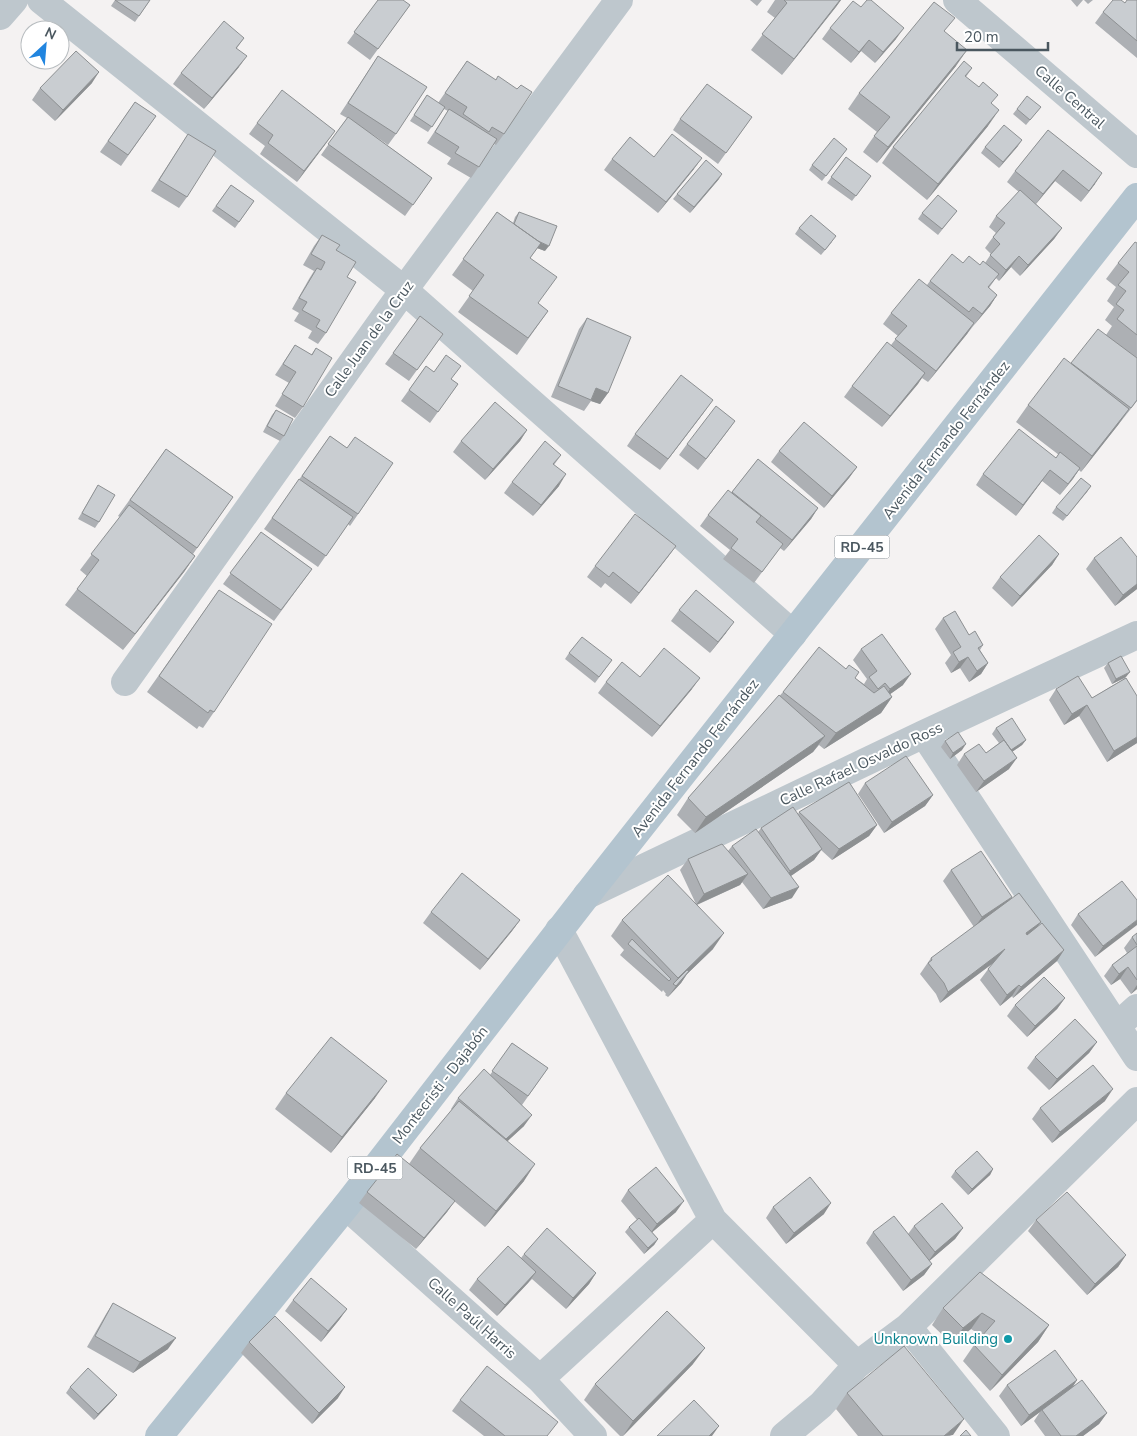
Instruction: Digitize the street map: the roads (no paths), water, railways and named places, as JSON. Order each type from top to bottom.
[{"type":"main road","name":"Avenida Fernando Fernández","points":[[586,895],[1137,197]]},
{"type":"main road","name":"Montecristi - Dajabón","points":[[159,1436],[346,1206],[586,895]]},
{"type":"street","points":[[0,16],[14,0]]},
{"type":"street","points":[[41,0],[404,290],[793,634]]},
{"type":"street","name":"Calle Juan de la Cruz","points":[[126,682],[404,290],[619,0]]},
{"type":"street","name":"Calle Central","points":[[957,0],[1137,154]]},
{"type":"street","name":"Calle Rafael Osvaldo Ross","points":[[586,895],[1137,635]]},
{"type":"street","points":[[924,734],[1137,1056]]},
{"type":"street","points":[[559,930],[713,1220],[857,1365]]},
{"type":"street","points":[[1117,1026],[1137,1008]]},
{"type":"street","points":[[784,1436],[821,1405],[857,1365],[908,1327],[1137,1100]]},
{"type":"street","name":"Calle Paúl Harris","points":[[346,1206],[540,1379],[593,1436]]},
{"type":"street","points":[[540,1379],[713,1220]]},
{"type":"street","points":[[908,1327],[996,1436]]},
{"type":"place","name":"Unknown Building","points":[[1008,1339]]}]
